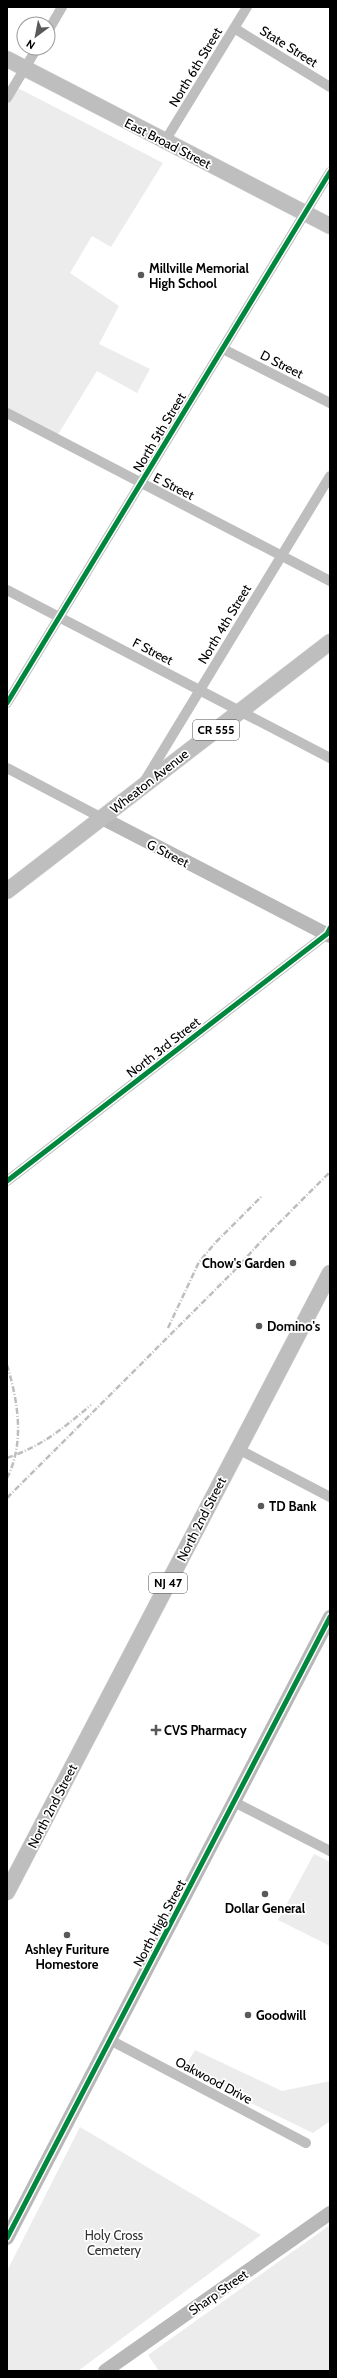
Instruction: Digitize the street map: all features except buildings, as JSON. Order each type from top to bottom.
[{"type":"main road","name":"East Broad Street","points":[[7,59],[330,226]]},
{"type":"main road","name":"Wheaton Avenue","points":[[7,891],[330,642]]},
{"type":"main road","name":"North 2nd Street","points":[[7,1892],[330,1273]]},
{"type":"street","points":[[56,17],[62,7]]},
{"type":"street","name":"North 6th Street","points":[[165,141],[246,7]]},
{"type":"street","name":"State Street","points":[[234,28],[330,87]]},
{"type":"street","points":[[7,98],[33,56]]},
{"type":"street","name":"North 5th Street","points":[[7,703],[330,172]]},
{"type":"street","name":"D Street","points":[[223,349],[330,403]]},
{"type":"street","name":"E Street","points":[[7,413],[330,581]]},
{"type":"street","name":"North 4th Street","points":[[141,787],[330,476]]},
{"type":"street","name":"F Street","points":[[7,590],[330,758]]},
{"type":"street","name":"G Street","points":[[7,768],[329,933]]},
{"type":"street","name":"North 3rd Street","points":[[7,1181],[329,933]]},
{"type":"street","points":[[238,1449],[330,1497]]},
{"type":"street","name":"North High Street","points":[[7,2238],[330,1617]]},
{"type":"street","points":[[234,1802],[330,1851]]},
{"type":"street","name":"Oakwood Drive","points":[[110,2040],[306,2143]]},
{"type":"street","name":"Sharp Street","points":[[106,2371],[330,2213]]},
{"type":"green space","points":[[14,86],[163,163],[111,247],[92,236],[70,273],[119,306],[99,344],[150,369],[137,393],[97,371],[57,436],[7,410],[7,97]]},
{"type":"green space","points":[[314,1854],[330,1862],[330,1946],[278,1920]]},
{"type":"green space","points":[[195,2050],[282,2091],[330,2081],[330,2121],[313,2133],[183,2070]]},
{"type":"green space","name":"Holy Cross Cemetery","points":[[80,2127],[261,2235],[78,2371],[7,2371],[7,2271]]},
{"type":"green space","points":[[330,2225],[330,2371],[159,2371],[148,2355]]},
{"type":"railway","points":[[7,1498],[233,1272],[266,1236],[330,1172]]},
{"type":"railway","points":[[168,1328],[199,1262],[216,1242],[262,1196]]},
{"type":"railway","points":[[7,1365],[17,1407],[18,1422],[16,1451],[13,1465],[7,1478]]},
{"type":"railway","points":[[7,1458],[32,1448],[52,1436],[91,1405]]},
{"type":"cycle path","points":[[7,703],[330,172]]},
{"type":"cycle path","points":[[7,1181],[327,934],[330,928]]},
{"type":"cycle path","points":[[7,2238],[330,1617]]},
{"type":"place","name":"Millville Memorial High School","points":[[141,275]]},
{"type":"place","name":"Chow's Garden","points":[[293,1263]]},
{"type":"place","name":"Domino's","points":[[259,1326]]},
{"type":"place","name":"TD Bank","points":[[261,1506]]},
{"type":"place","name":"CVS Pharmacy","points":[[156,1730]]},
{"type":"place","name":"Dollar General","points":[[265,1894]]},
{"type":"place","name":"Ashley Furiture Homestore","points":[[67,1935]]},
{"type":"place","name":"Goodwill","points":[[248,2015]]}]
